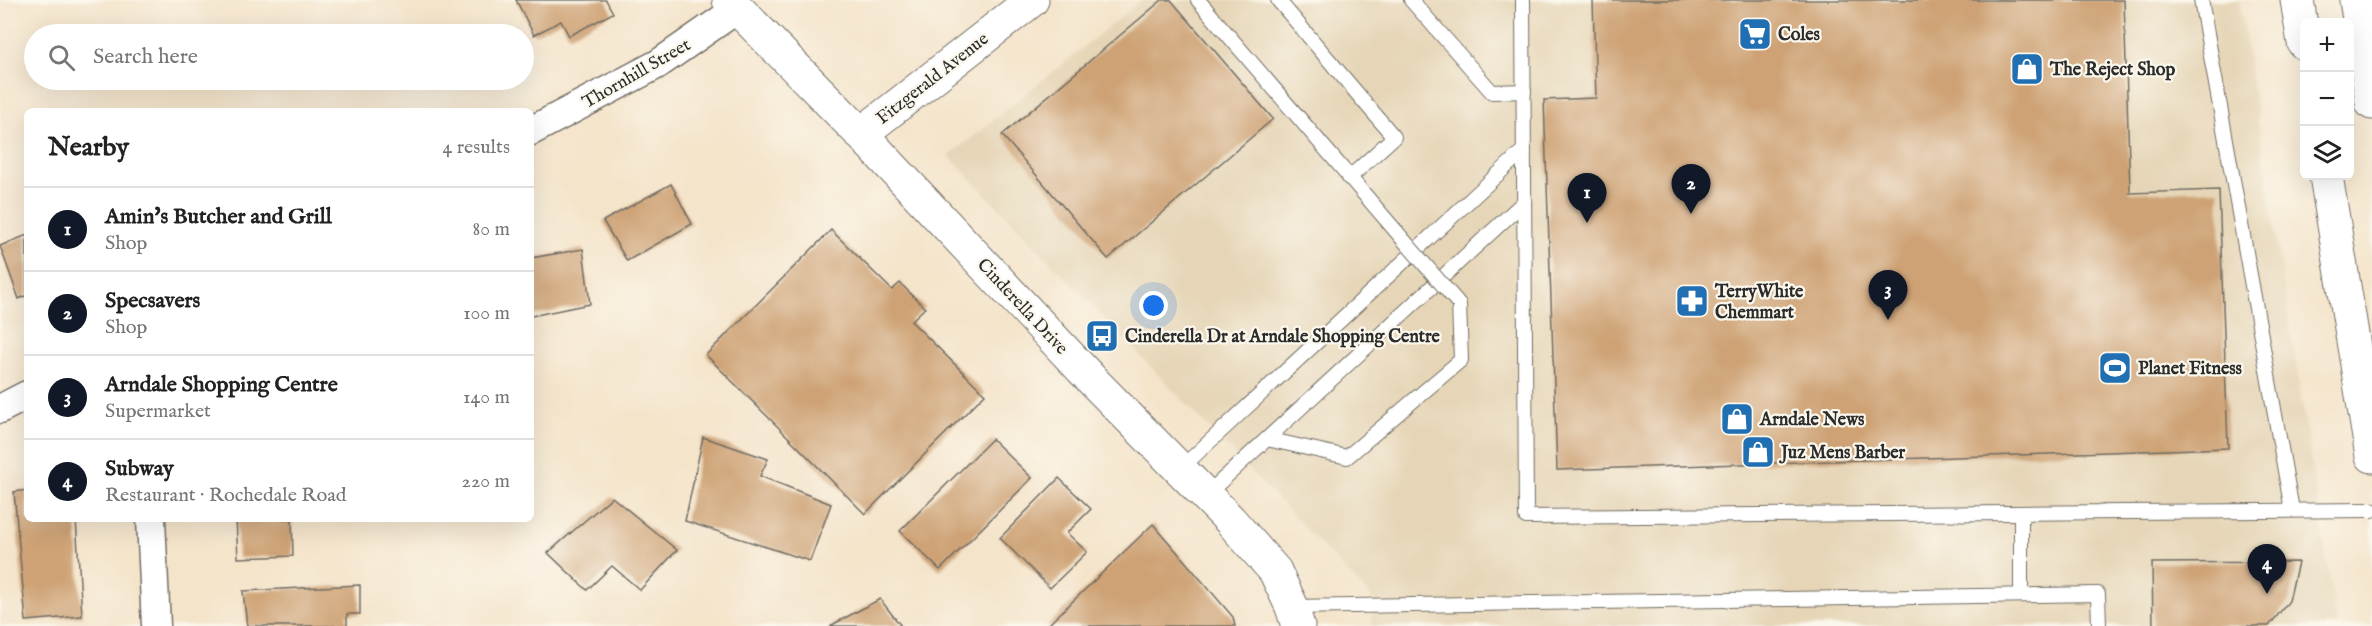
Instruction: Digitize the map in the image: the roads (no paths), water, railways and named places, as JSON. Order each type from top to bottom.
[{"type":"street","name":"Fitzgerald Avenue","points":[[861,134],[1032,0]]},
{"type":"street","points":[[2297,0],[2300,18]]},
{"type":"street","points":[[2356,0],[2372,103]]},
{"type":"street","name":"Cinderella Drive","points":[[733,4],[861,134],[1094,382],[1206,495],[1275,571],[1295,616]]},
{"type":"street","name":"Thornhill Street","points":[[534,129],[658,64],[733,4]]},
{"type":"street","points":[[2327,180],[2372,456]]},
{"type":"street","points":[[0,409],[24,397]]},
{"type":"street","points":[[151,522],[156,626]]},
{"type":"lane","points":[[1198,0],[1459,304],[1461,360],[1347,457],[1267,439]]},
{"type":"lane","points":[[1278,0],[1394,137],[1350,178]]},
{"type":"lane","points":[[1411,0],[1492,93],[1524,91]]},
{"type":"lane","points":[[1524,0],[1526,517],[2372,510]]},
{"type":"lane","points":[[2201,0],[2292,510]]},
{"type":"lane","points":[[1180,469],[1524,150]]},
{"type":"lane","points":[[1206,495],[1524,202]]},
{"type":"lane","points":[[2021,513],[2021,595]]},
{"type":"lane","points":[[1295,616],[2098,594],[2099,626]]},
{"type":"place","name":"Coles","points":[[1755,34]]},
{"type":"place","name":"The Reject Shop","points":[[2027,69]]},
{"type":"place","name":"Specsavers","points":[[1691,214]]},
{"type":"place","name":"Amin's Butcher and Grill","points":[[1587,223]]},
{"type":"place","name":"TerryWhite Chemmart","points":[[1692,301]]},
{"type":"place","name":"Arndale Shopping Centre","points":[[1888,320]]},
{"type":"place","name":"Cinderella Dr at Arndale Shopping Centre","points":[[1102,336]]},
{"type":"place","name":"Planet Fitness","points":[[2115,368]]},
{"type":"place","name":"Arndale News","points":[[1737,419]]},
{"type":"place","name":"Juz Mens Barber","points":[[1758,452]]},
{"type":"place","name":"Subway","points":[[2267,594]]}]
